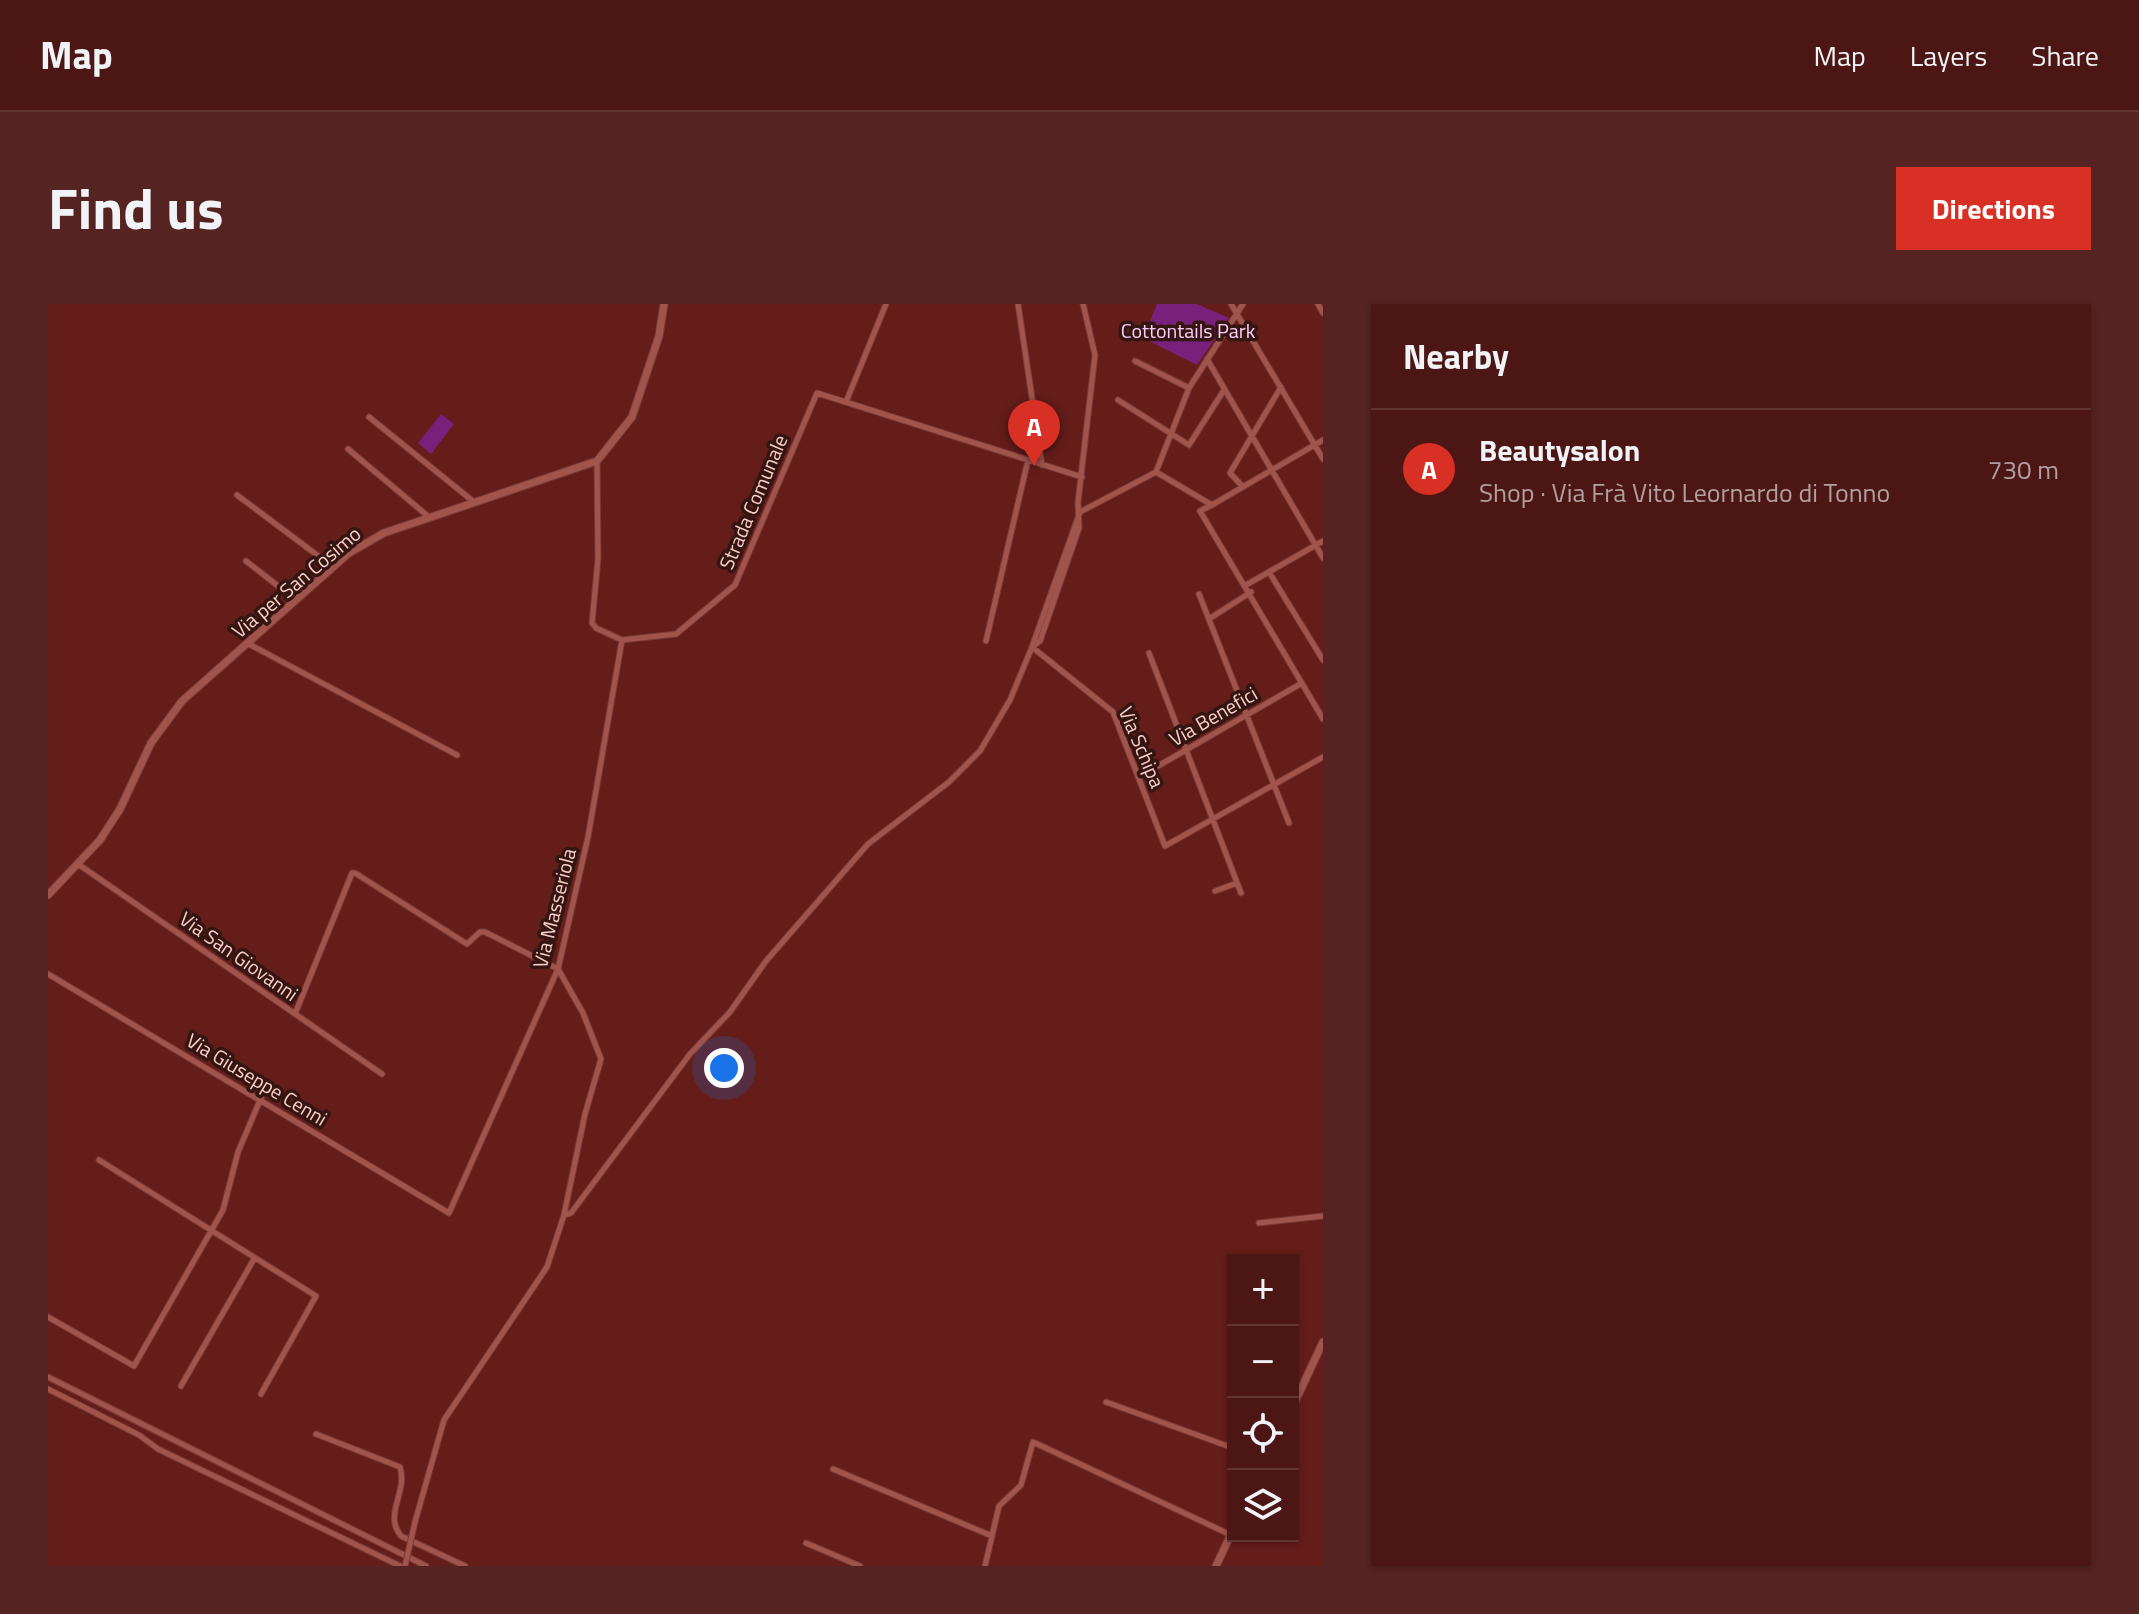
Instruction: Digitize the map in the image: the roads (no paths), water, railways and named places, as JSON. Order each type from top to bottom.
[{"type":"street","points":[[622,640],[592,623],[598,559],[597,461],[632,417],[659,336],[664,304]]},
{"type":"street","points":[[886,304],[846,402],[1082,477]]},
{"type":"street","points":[[1018,304],[1042,465]]},
{"type":"street","points":[[564,1215],[571,1213],[690,1054],[730,1012],[766,961],[868,844],[949,782],[980,751],[1010,700],[1080,512],[1095,355],[1083,304]]},
{"type":"street","points":[[1231,304],[1323,459]]},
{"type":"street","points":[[1080,512],[1156,472],[1189,388],[1243,304]]},
{"type":"street","points":[[1318,304],[1323,313]]},
{"type":"street","points":[[1206,359],[1323,558]]},
{"type":"street","points":[[1135,361],[1189,388]]},
{"type":"street","points":[[1243,487],[1230,473],[1281,387]]},
{"type":"street","points":[[1118,400],[1189,445],[1224,390]]},
{"type":"street","name":"Strada Comunale","points":[[622,640],[680,633],[735,585],[817,393],[846,402]]},
{"type":"street","points":[[369,417],[474,502]]},
{"type":"street","points":[[1323,440],[1200,511],[1251,592],[1323,719]]},
{"type":"street","points":[[348,449],[429,517]]},
{"type":"street","points":[[986,641],[1028,460]]},
{"type":"street","name":"Via per San Cosimo","points":[[48,895],[100,840],[120,809],[151,743],[166,720],[333,567],[373,538],[597,461]]},
{"type":"street","points":[[1156,472],[1212,505]]},
{"type":"street","points":[[237,495],[333,567]]},
{"type":"street","points":[[1246,585],[1323,541]]},
{"type":"street","points":[[246,561],[296,601]]},
{"type":"street","points":[[1269,572],[1323,660]]},
{"type":"street","points":[[1209,619],[1251,592]]},
{"type":"street","points":[[1199,594],[1289,823]]},
{"type":"street","name":"Via Masseriola","points":[[449,1213],[558,969],[588,837],[622,640]]},
{"type":"street","points":[[247,643],[457,755]]},
{"type":"street","name":"Via Schipa","points":[[1032,647],[1113,712],[1165,846],[1212,818]]},
{"type":"street","points":[[1149,653],[1241,893]]},
{"type":"street","name":"Via Benefici","points":[[1139,777],[1302,683]]},
{"type":"street","points":[[1212,818],[1323,757]]},
{"type":"street","name":"Via San Giovanni","points":[[78,864],[382,1074]]},
{"type":"street","points":[[48,1389],[139,1435],[158,1449],[402,1566],[444,1420],[547,1267],[564,1215],[585,1114],[601,1059],[583,1013],[558,969],[485,932],[480,932],[467,944],[352,873],[295,1014]]},
{"type":"street","points":[[1215,891],[1237,883]]},
{"type":"street","name":"Via Giuseppe Cenni","points":[[48,974],[261,1098],[449,1213]]},
{"type":"street","points":[[48,1317],[134,1366],[223,1210],[238,1152],[261,1098]]},
{"type":"street","points":[[99,1160],[316,1296],[261,1394]]},
{"type":"street","points":[[1259,1223],[1323,1216]]},
{"type":"street","points":[[181,1386],[254,1259]]},
{"type":"street","points":[[1297,1398],[1323,1342]]},
{"type":"street","points":[[48,1377],[426,1566]]},
{"type":"street","points":[[1106,1402],[1227,1446]]},
{"type":"street","points":[[316,1434],[400,1467],[402,1490],[392,1519],[395,1529],[401,1536],[465,1566]]},
{"type":"street","points":[[985,1566],[999,1506],[1021,1485],[1033,1442],[1227,1531]]},
{"type":"street","points":[[833,1469],[992,1536]]},
{"type":"street","points":[[1216,1566],[1228,1542]]},
{"type":"street","points":[[806,1543],[860,1566]]},
{"type":"place","name":"Beautysalon","points":[[1034,466]]},
{"type":"park label","name":"Cottontails Park","points":[[1188,330]]}]
